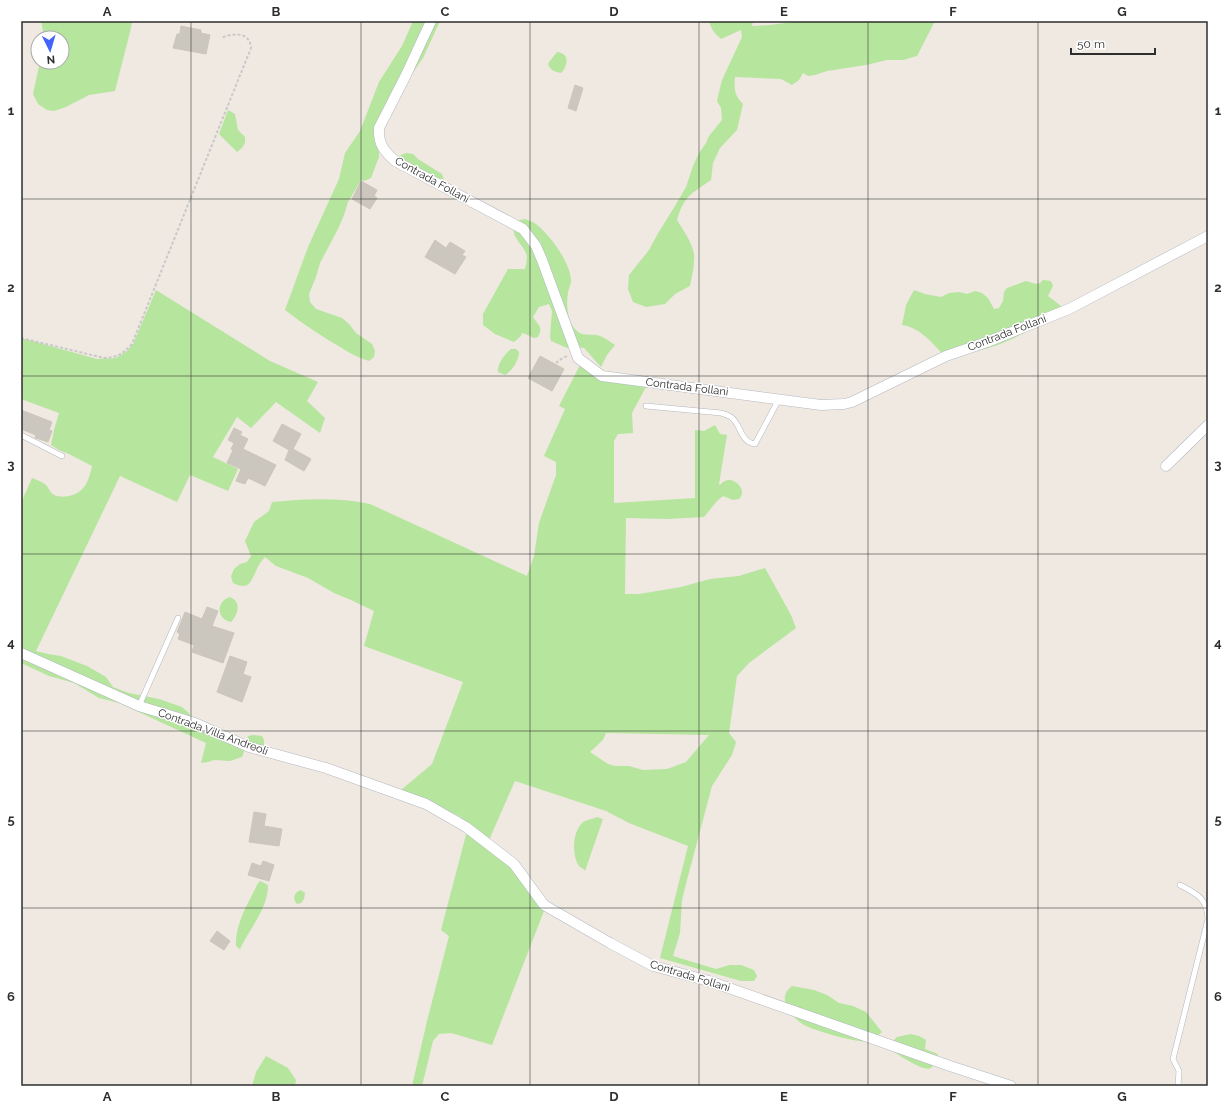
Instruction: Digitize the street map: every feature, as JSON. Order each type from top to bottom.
[{"type":"street","name":"Contrada Follani","points":[[431,21],[379,128],[378,136],[380,143],[386,153],[395,161],[523,229],[536,246],[542,260],[578,358],[602,376],[821,405],[844,404],[852,402],[946,356],[987,342],[1069,308],[1208,236]]},
{"type":"street","points":[[1166,466],[1208,425]]},
{"type":"street","name":"Contrada Villa Andreoli","points":[[21,653],[139,706],[194,723],[249,747],[326,768],[364,782]]},
{"type":"street","name":"Contrada Follani","points":[[364,782],[426,804],[466,827],[514,864],[544,905],[652,966],[709,981],[1011,1086]]},
{"type":"lane","points":[[646,406],[729,415],[734,420],[745,439],[754,444],[779,399]]},
{"type":"lane","points":[[21,435],[62,456]]},
{"type":"lane","points":[[139,706],[178,618]]},
{"type":"lane","points":[[1178,1086],[1178,1072],[1173,1059],[1208,919],[1206,906],[1198,895],[1180,885]]},
{"type":"path","points":[[21,338],[104,358],[122,354],[132,344],[251,48],[251,42],[244,36],[232,35],[221,38]]},
{"type":"green space","points":[[41,21],[132,21],[115,91],[89,95],[66,107],[54,111],[47,110],[38,104],[33,94],[38,70],[70,70],[70,30],[43,30]]},
{"type":"green space","points":[[413,21],[440,21],[423,58],[394,99],[376,135],[379,157],[371,178],[364,181],[361,180],[348,202],[338,229],[320,263],[309,294],[310,302],[316,309],[342,318],[356,333],[372,344],[375,351],[374,357],[369,361],[354,355],[330,341],[285,310],[308,247],[339,179],[345,153],[360,131],[379,82],[402,46]]},
{"type":"green space","points":[[709,21],[753,21],[752,26],[801,21],[935,21],[917,56],[903,60],[887,60],[808,76],[803,73],[799,80],[792,85],[781,79],[735,77],[735,92],[743,104],[737,130],[720,148],[713,163],[711,180],[689,196],[682,206],[677,220],[689,241],[694,254],[694,266],[690,286],[675,294],[665,304],[646,307],[633,302],[628,289],[629,275],[649,250],[686,187],[699,153],[709,136],[722,120],[721,108],[717,101],[719,92],[722,80],[742,37],[741,30],[721,39],[714,31]]},
{"type":"green space","points":[[557,52],[566,57],[566,64],[561,73],[554,71],[548,65]]},
{"type":"green space","points":[[228,110],[235,114],[238,130],[245,137],[245,143],[237,152],[219,134]]},
{"type":"green space","points":[[406,153],[413,154],[418,159],[442,174],[445,182],[444,187],[396,157]]},
{"type":"green space","points":[[525,219],[536,224],[547,235],[558,249],[567,265],[571,280],[568,292],[567,308],[569,319],[574,328],[582,334],[601,336],[615,345],[607,355],[601,367],[584,348],[567,348],[551,341],[552,311],[549,304],[539,307],[533,317],[540,329],[538,337],[534,338],[522,333],[521,336],[514,342],[495,334],[483,325],[483,314],[508,269],[525,269],[527,255],[513,231],[515,221]]},
{"type":"green space","points":[[1043,280],[1051,281],[1053,286],[1048,296],[1065,309],[1022,334],[988,348],[968,352],[942,353],[919,332],[908,326],[902,325],[906,305],[914,290],[941,297],[949,293],[959,292],[967,294],[975,291],[982,293],[988,298],[994,309],[999,308],[1003,301],[1004,292],[1007,288],[1026,281],[1036,284]]},
{"type":"green space","points":[[156,290],[270,361],[318,382],[307,401],[325,418],[320,433],[276,402],[251,428],[237,417],[213,457],[238,469],[228,491],[190,475],[177,502],[120,476],[36,651],[61,656],[87,666],[106,677],[113,687],[129,693],[159,699],[182,707],[189,713],[193,721],[207,734],[245,749],[242,757],[230,761],[214,760],[201,763],[206,743],[119,703],[99,698],[74,683],[49,676],[21,663],[21,503],[32,478],[45,484],[54,495],[66,497],[83,489],[88,481],[92,466],[51,445],[59,413],[21,399],[21,338],[97,359],[116,358],[127,351],[133,344]]},
{"type":"green space","points":[[511,349],[516,349],[519,352],[519,355],[515,365],[505,375],[498,372],[498,369],[502,359]]},
{"type":"green space","points":[[581,363],[588,368],[647,385],[632,413],[633,433],[618,434],[614,441],[614,503],[695,498],[695,430],[704,431],[715,425],[720,434],[727,435],[719,484],[720,485],[727,480],[731,480],[738,484],[742,490],[742,494],[739,499],[733,500],[723,496],[704,517],[667,519],[626,518],[625,594],[639,594],[681,587],[710,579],[739,576],[765,568],[791,615],[796,628],[749,663],[737,676],[729,733],[736,742],[732,755],[712,786],[682,900],[680,933],[673,956],[716,969],[730,965],[741,965],[754,970],[757,976],[754,981],[741,981],[660,958],[688,846],[629,823],[606,811],[515,781],[489,840],[459,816],[401,790],[432,764],[463,682],[364,646],[374,611],[334,593],[308,578],[276,566],[265,557],[248,584],[242,586],[233,583],[231,576],[234,569],[240,564],[247,562],[251,556],[245,541],[254,522],[269,511],[272,502],[309,499],[346,500],[370,504],[527,576],[534,556],[539,523],[556,475],[556,462],[544,456],[565,409],[559,406]],"holes":[[[606,733],[709,735],[686,762],[667,769],[643,770],[629,766],[615,766],[608,764],[590,752],[603,740]]]},
{"type":"green space","points":[[230,597],[234,599],[238,608],[231,622],[226,620],[220,614],[220,606],[222,602]]},
{"type":"green space","points":[[248,736],[262,736],[264,746],[246,741]]},
{"type":"green space","points":[[597,817],[603,819],[585,871],[580,867],[575,857],[575,836],[577,830],[585,821]]},
{"type":"green space","points":[[467,831],[488,847],[514,871],[544,911],[492,1045],[451,1033],[439,1034],[433,1041],[422,1086],[412,1086],[449,936],[441,930]]},
{"type":"green space","points":[[260,881],[268,885],[265,902],[262,911],[240,949],[236,946],[236,938],[240,922]]},
{"type":"green space","points":[[301,890],[305,893],[304,899],[301,903],[297,904],[294,896]]},
{"type":"green space","points":[[792,986],[814,990],[827,995],[839,1003],[853,1006],[866,1012],[882,1032],[869,1041],[864,1041],[836,1036],[804,1025],[790,1012],[785,1001],[787,991]]},
{"type":"green space","points":[[911,1034],[926,1040],[925,1049],[938,1054],[933,1067],[927,1069],[922,1068],[887,1047],[897,1037]]},
{"type":"green space","points":[[266,1056],[288,1068],[296,1080],[295,1086],[252,1086],[256,1072]]},
{"type":"building","points":[[181,26],[201,30],[201,33],[210,35],[206,54],[173,48],[177,34],[180,34]]},
{"type":"building","points":[[575,85],[583,88],[576,111],[568,108]]},
{"type":"building","points":[[361,181],[377,190],[374,196],[377,198],[370,209],[352,199]]},
{"type":"building","points":[[435,240],[446,248],[450,242],[465,251],[462,255],[466,257],[455,274],[425,257]]},
{"type":"building","points":[[540,356],[564,369],[552,391],[528,378]]},
{"type":"building","points":[[21,410],[52,422],[49,430],[52,431],[48,442],[35,438],[36,435],[21,429]]},
{"type":"building","points":[[282,424],[301,434],[293,449],[311,459],[304,471],[285,460],[289,450],[273,441]]},
{"type":"building","points":[[234,428],[242,432],[240,435],[248,439],[243,449],[276,465],[265,486],[248,478],[245,484],[236,481],[241,469],[227,463],[233,450],[231,449],[234,443],[228,440]]},
{"type":"building","points":[[207,607],[218,611],[212,626],[234,633],[223,663],[192,652],[194,645],[178,639],[180,634],[177,632],[185,612],[202,619]]},
{"type":"building","points":[[230,656],[247,662],[243,674],[251,677],[242,702],[217,692]]},
{"type":"building","points":[[254,812],[266,814],[264,826],[282,829],[279,846],[249,842]]},
{"type":"building","points":[[263,861],[274,865],[269,881],[248,875],[252,863],[261,866]]},
{"type":"building","points":[[217,931],[230,941],[224,950],[210,941]]}]
